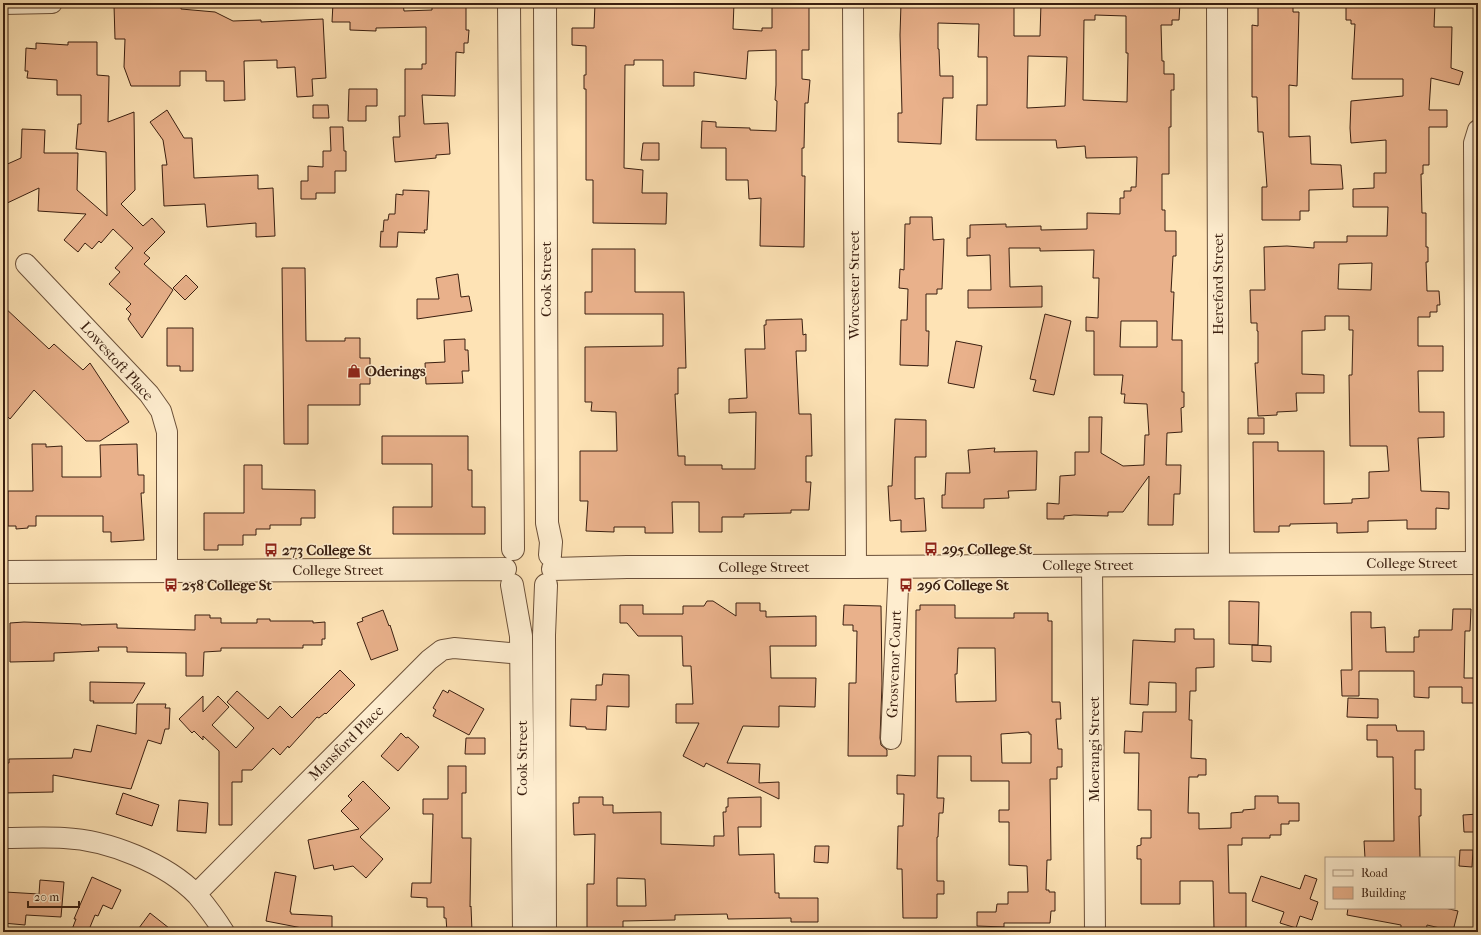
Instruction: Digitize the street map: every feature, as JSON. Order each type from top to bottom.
[{"type":"street","points":[[3,4],[52,3]]},
{"type":"street","points":[[509,3],[513,549]]},
{"type":"street","name":"Cook Street","points":[[545,3],[547,523],[551,542],[544,679],[545,932]]},
{"type":"street","name":"Worcester Street","points":[[853,3],[856,567]]},
{"type":"street","name":"Hereford Street","points":[[1217,3],[1219,565]]},
{"type":"street","points":[[1477,563],[1474,143],[1478,130]]},
{"type":"street","name":"Lowestoft Place","points":[[26,264],[149,394],[160,411],[167,432],[167,571]]},
{"type":"street","points":[[526,543],[533,543],[539,546],[550,570],[540,589],[525,591],[508,577],[507,558],[513,549],[526,543]]},
{"type":"street","name":"College Street","points":[[550,570],[627,567],[1477,563]]},
{"type":"street","name":"Moerangi Street","points":[[1092,565],[1095,932]]},
{"type":"street","name":"Grosvenor Court","points":[[891,739],[899,566]]},
{"type":"street","name":"College Street","points":[[3,572],[167,571],[508,577]]},
{"type":"street","name":"Cook Street","points":[[508,577],[521,636],[522,654],[524,932]]},
{"type":"street","name":"Mansford Place","points":[[196,894],[429,660],[442,650],[454,648],[522,654]]},
{"type":"street","points":[[522,678],[544,679]]},
{"type":"street","points":[[3,838],[65,838],[90,841],[135,855],[155,864],[196,894],[224,932]]},
{"type":"building","points":[[181,3],[181,9],[215,12],[233,21],[261,20],[261,22],[323,19],[326,78],[312,79],[313,96],[297,97],[295,67],[277,68],[277,60],[244,61],[245,100],[224,101],[224,81],[206,81],[206,71],[180,71],[180,86],[131,86],[124,67],[125,39],[115,39],[114,5]]},
{"type":"building","points":[[333,3],[403,3],[404,11],[432,10],[432,3],[466,3],[466,30],[469,30],[468,43],[464,43],[464,53],[456,52],[455,96],[422,95],[424,124],[448,123],[450,154],[436,155],[436,158],[395,162],[393,137],[400,137],[399,116],[405,116],[405,69],[422,69],[422,64],[426,64],[426,27],[376,28],[376,31],[350,30],[350,22],[332,22]]},
{"type":"building","points":[[595,3],[734,3],[733,29],[762,31],[762,28],[772,28],[772,3],[805,3],[805,5],[809,5],[809,50],[802,50],[802,79],[810,80],[808,103],[805,103],[804,148],[802,148],[802,176],[805,176],[804,247],[760,246],[761,198],[749,199],[748,180],[726,180],[726,148],[701,148],[702,121],[716,122],[716,127],[750,128],[750,130],[776,131],[776,50],[748,51],[746,79],[694,72],[694,86],[663,86],[663,60],[634,60],[634,65],[625,65],[624,168],[643,170],[642,193],[667,193],[666,224],[593,223],[593,180],[586,180],[586,89],[584,89],[584,75],[586,75],[586,46],[572,45],[572,28],[594,28]]},
{"type":"building","points":[[901,3],[930,3],[930,6],[973,7],[973,3],[1014,3],[1014,36],[1040,36],[1041,3],[1180,3],[1179,20],[1172,20],[1172,25],[1161,25],[1162,61],[1164,61],[1164,74],[1174,74],[1174,90],[1171,90],[1171,127],[1169,127],[1169,174],[1162,174],[1162,210],[1165,210],[1165,231],[1176,231],[1176,256],[1173,256],[1171,292],[1174,292],[1172,340],[1182,340],[1182,392],[1184,392],[1184,407],[1181,408],[1182,432],[1167,433],[1166,465],[1181,465],[1180,494],[1174,494],[1173,525],[1148,525],[1149,476],[1123,512],[1108,512],[1108,516],[1074,515],[1064,516],[1064,519],[1047,519],[1047,503],[1059,504],[1060,476],[1075,475],[1075,452],[1089,452],[1089,417],[1102,417],[1101,453],[1123,466],[1144,465],[1145,435],[1149,435],[1147,404],[1124,403],[1125,394],[1121,394],[1123,375],[1094,375],[1094,331],[1086,331],[1086,317],[1098,318],[1099,278],[1093,278],[1094,250],[1040,251],[1040,248],[1009,248],[1010,287],[1042,286],[1042,307],[968,308],[968,290],[991,290],[990,255],[967,256],[967,238],[970,238],[970,225],[1006,224],[1006,227],[1041,226],[1041,230],[1087,229],[1087,213],[1120,214],[1120,198],[1124,198],[1124,191],[1131,191],[1131,187],[1136,187],[1137,157],[1086,158],[1085,146],[1057,148],[1056,140],[976,140],[977,105],[987,105],[987,57],[978,57],[979,24],[938,23],[940,76],[953,76],[953,98],[943,98],[941,144],[898,142],[898,113],[902,113],[900,35]],"holes":[[[1095,15],[1126,16],[1126,53],[1128,53],[1127,102],[1083,100],[1084,20],[1095,20]],[[1028,56],[1067,57],[1065,106],[1027,108]],[[1121,321],[1157,321],[1157,347],[1120,347]]]},
{"type":"building","points":[[1258,3],[1293,3],[1293,12],[1299,12],[1297,86],[1289,85],[1289,137],[1310,136],[1311,164],[1341,165],[1343,189],[1309,190],[1309,211],[1300,211],[1300,220],[1262,220],[1262,187],[1267,187],[1263,132],[1258,132],[1257,97],[1252,97],[1252,25],[1258,26]]},
{"type":"building","points":[[1346,3],[1435,3],[1434,27],[1452,27],[1451,68],[1463,72],[1459,85],[1431,78],[1429,110],[1447,110],[1447,127],[1429,127],[1429,165],[1423,165],[1423,174],[1421,174],[1422,213],[1426,213],[1426,247],[1428,247],[1428,262],[1426,262],[1427,291],[1439,291],[1440,305],[1437,305],[1437,312],[1430,312],[1430,317],[1418,317],[1418,346],[1443,346],[1443,371],[1418,371],[1419,412],[1444,412],[1444,437],[1418,438],[1421,491],[1449,492],[1449,509],[1436,508],[1436,529],[1407,529],[1407,520],[1368,521],[1368,532],[1337,533],[1337,523],[1290,524],[1290,526],[1279,526],[1279,532],[1254,532],[1253,442],[1278,442],[1278,451],[1324,451],[1324,504],[1352,503],[1352,499],[1369,498],[1369,472],[1389,471],[1387,446],[1350,446],[1349,375],[1352,375],[1353,330],[1349,330],[1349,316],[1325,316],[1325,330],[1302,331],[1302,374],[1324,375],[1324,393],[1296,393],[1297,411],[1277,412],[1277,415],[1258,416],[1255,363],[1258,363],[1258,331],[1257,323],[1251,323],[1250,290],[1265,290],[1264,247],[1287,246],[1314,248],[1314,242],[1347,242],[1347,236],[1387,236],[1388,207],[1353,207],[1353,189],[1374,188],[1374,173],[1386,173],[1386,140],[1351,143],[1351,101],[1403,96],[1403,79],[1352,79],[1355,24],[1351,24],[1351,20],[1346,20]],"holes":[[[1372,263],[1371,290],[1338,289],[1339,264]]]},
{"type":"building","points":[[68,42],[97,42],[97,75],[109,76],[108,122],[134,112],[135,190],[121,204],[143,226],[152,218],[165,232],[144,253],[150,258],[144,264],[173,290],[142,338],[128,319],[131,314],[126,309],[131,304],[109,284],[120,272],[115,268],[133,248],[113,229],[101,243],[99,241],[92,249],[85,243],[78,252],[64,240],[86,214],[38,211],[39,188],[3,205],[3,166],[21,158],[22,129],[45,130],[44,153],[78,153],[77,190],[107,216],[106,152],[76,149],[78,124],[81,124],[81,95],[57,95],[57,80],[27,78],[28,71],[25,71],[26,48],[36,49],[36,43],[68,45]]},
{"type":"building","points":[[349,89],[377,89],[377,106],[366,106],[366,121],[348,121]]},
{"type":"building","points":[[313,105],[328,105],[329,118],[313,118]]},
{"type":"building","points":[[167,110],[184,138],[192,138],[194,178],[258,175],[258,189],[273,188],[275,236],[256,237],[256,223],[207,227],[205,204],[164,206],[162,165],[167,165],[163,140],[150,122]]},
{"type":"building","points":[[330,127],[343,127],[344,151],[346,151],[346,171],[335,171],[335,193],[316,193],[316,199],[301,199],[301,181],[308,181],[308,166],[323,167],[323,151],[331,151]]},
{"type":"building","points":[[643,143],[659,143],[659,160],[641,160]]},
{"type":"building","points":[[403,190],[429,191],[427,230],[424,230],[425,233],[398,232],[397,247],[380,247],[381,231],[383,232],[384,220],[388,220],[389,214],[395,214],[396,194],[403,195]]},
{"type":"building","points":[[910,217],[932,217],[933,240],[944,239],[942,289],[937,289],[937,294],[926,294],[926,331],[929,331],[928,366],[900,365],[901,320],[907,320],[908,289],[899,288],[900,269],[904,270],[905,224],[910,224]]},
{"type":"building","points":[[592,249],[635,249],[635,292],[684,292],[686,368],[678,368],[678,394],[675,394],[678,456],[685,456],[685,465],[722,465],[722,469],[755,469],[756,412],[729,413],[729,399],[747,398],[745,349],[765,349],[764,325],[766,325],[766,320],[802,319],[803,335],[806,334],[806,351],[796,351],[799,414],[811,414],[812,456],[806,456],[806,482],[811,482],[809,510],[791,510],[791,513],[744,514],[744,517],[722,517],[722,532],[699,532],[699,502],[672,502],[673,533],[645,533],[645,527],[614,527],[614,532],[586,531],[588,501],[580,501],[580,451],[617,451],[616,412],[591,411],[592,402],[585,402],[585,347],[663,346],[663,314],[585,314],[585,292],[592,292]]},
{"type":"building","points":[[282,268],[305,268],[306,341],[345,341],[345,338],[360,338],[360,358],[370,358],[370,384],[360,384],[360,405],[308,405],[308,444],[284,444]]},
{"type":"building","points":[[458,274],[461,297],[469,296],[472,311],[417,319],[417,299],[439,299],[436,278]]},
{"type":"building","points":[[186,275],[198,287],[185,300],[173,288]]},
{"type":"building","points":[[3,306],[49,349],[54,344],[83,370],[90,363],[129,422],[100,441],[86,441],[34,390],[10,419],[3,412]]},
{"type":"building","points":[[1045,314],[1071,321],[1054,395],[1033,391],[1036,380],[1030,379]]},
{"type":"building","points":[[167,328],[193,328],[193,371],[180,371],[180,366],[167,366]]},
{"type":"building","points":[[465,339],[465,350],[468,350],[469,371],[462,371],[463,383],[426,384],[425,363],[445,362],[444,340]]},
{"type":"building","points":[[956,341],[982,346],[974,388],[948,383]]},
{"type":"building","points":[[1248,418],[1264,418],[1264,434],[1248,434]]},
{"type":"building","points":[[895,419],[926,420],[926,457],[915,457],[915,499],[924,498],[926,531],[901,532],[901,520],[890,521],[888,486],[892,486]]},
{"type":"building","points":[[382,436],[468,436],[468,470],[472,470],[472,507],[485,507],[485,534],[393,534],[393,507],[432,507],[432,464],[382,464]]},
{"type":"building","points":[[32,444],[46,444],[46,447],[62,446],[62,477],[101,477],[100,445],[137,444],[138,475],[144,475],[144,493],[141,493],[144,540],[111,542],[111,532],[103,532],[103,516],[36,516],[36,526],[16,529],[16,526],[8,526],[8,491],[33,491]]},
{"type":"building","points":[[995,448],[994,452],[1037,451],[1036,490],[1008,491],[1009,498],[984,499],[984,508],[942,508],[942,495],[945,495],[946,473],[970,473],[968,450]]},
{"type":"building","points":[[244,465],[262,465],[262,489],[315,490],[315,518],[301,518],[301,525],[270,525],[270,529],[256,529],[256,535],[243,535],[243,545],[218,545],[218,550],[204,550],[204,513],[244,513]]},
{"type":"building","points":[[707,601],[713,601],[736,616],[736,603],[760,603],[760,611],[766,611],[766,617],[816,616],[816,646],[770,646],[771,678],[816,678],[815,707],[779,706],[779,727],[743,726],[727,763],[760,764],[759,783],[779,782],[779,799],[706,763],[704,767],[683,756],[699,723],[676,723],[676,704],[693,704],[691,666],[683,666],[682,636],[638,636],[627,623],[620,623],[620,605],[643,605],[643,614],[683,614],[683,606],[704,606]]},
{"type":"building","points":[[1229,601],[1259,602],[1258,645],[1229,644]]},
{"type":"building","points":[[844,605],[881,606],[882,684],[880,738],[881,745],[887,750],[887,756],[848,756],[849,683],[856,683],[857,631],[853,631],[853,625],[843,625]]},
{"type":"building","points":[[920,605],[955,605],[955,618],[1014,618],[1014,613],[1048,613],[1048,621],[1052,621],[1052,702],[1060,702],[1061,719],[1056,719],[1058,749],[1062,749],[1062,767],[1057,767],[1057,779],[1050,779],[1051,860],[1047,860],[1046,890],[1049,890],[1049,892],[1055,892],[1055,911],[1051,911],[1050,923],[1004,923],[1004,927],[977,926],[977,912],[996,912],[997,904],[1008,904],[1008,892],[1028,892],[1027,866],[1009,865],[1009,822],[999,822],[999,810],[1009,810],[1009,781],[971,781],[971,756],[938,756],[937,798],[944,798],[943,813],[939,813],[937,837],[937,881],[944,881],[944,894],[937,894],[937,918],[903,918],[902,869],[897,869],[898,826],[903,826],[904,794],[897,794],[897,775],[915,776],[916,610],[920,610]],"holes":[[[958,648],[995,648],[996,701],[956,702],[955,674],[957,674]],[[1029,732],[1029,734],[1031,734],[1031,763],[1002,763],[1001,734]]]},
{"type":"building","points":[[1453,609],[1471,609],[1470,631],[1465,631],[1464,678],[1475,678],[1475,703],[1462,703],[1462,687],[1429,687],[1429,698],[1414,697],[1414,671],[1359,671],[1359,696],[1342,696],[1341,670],[1352,670],[1351,612],[1371,612],[1371,628],[1385,627],[1386,652],[1414,652],[1414,637],[1419,637],[1419,630],[1452,630]]},
{"type":"building","points":[[383,610],[389,626],[390,625],[398,650],[371,660],[357,623],[363,621],[362,618]]},
{"type":"building","points":[[195,615],[210,615],[210,618],[221,618],[221,623],[257,623],[257,619],[270,619],[270,621],[313,621],[313,623],[325,622],[325,639],[322,639],[322,645],[303,645],[303,648],[221,648],[221,651],[204,652],[203,676],[186,676],[186,653],[127,652],[127,647],[98,647],[99,651],[54,653],[54,661],[10,662],[10,623],[24,622],[81,625],[117,624],[117,628],[195,630]]},
{"type":"building","points":[[1175,629],[1194,629],[1194,639],[1214,639],[1214,667],[1196,668],[1196,691],[1190,691],[1189,720],[1192,720],[1191,758],[1206,759],[1206,775],[1189,777],[1188,813],[1199,813],[1199,829],[1231,828],[1231,813],[1255,809],[1255,796],[1278,796],[1278,803],[1299,803],[1299,821],[1289,821],[1289,824],[1281,824],[1281,835],[1270,835],[1270,838],[1242,838],[1242,845],[1228,845],[1229,893],[1246,893],[1246,928],[1214,929],[1213,881],[1180,881],[1180,904],[1141,904],[1141,859],[1137,859],[1137,846],[1141,845],[1141,838],[1151,838],[1151,810],[1138,810],[1139,753],[1124,753],[1125,731],[1142,732],[1143,712],[1176,712],[1176,683],[1149,682],[1148,705],[1130,704],[1133,640],[1175,642]]},
{"type":"building","points":[[1252,645],[1271,646],[1271,662],[1252,661]]},
{"type":"building","points":[[340,670],[355,685],[326,714],[325,713],[319,718],[317,717],[289,748],[288,746],[280,755],[273,748],[252,770],[242,770],[242,782],[232,782],[232,825],[219,825],[219,751],[203,736],[203,740],[194,731],[192,733],[179,719],[203,696],[203,712],[218,696],[229,707],[212,725],[236,748],[254,728],[227,702],[237,691],[268,719],[280,706],[292,718]]},
{"type":"building","points":[[603,674],[629,675],[629,707],[607,706],[606,730],[586,729],[586,727],[570,726],[571,699],[596,700],[596,685],[602,685]]},
{"type":"building","points":[[90,682],[145,683],[133,703],[93,703],[94,701],[90,701]]},
{"type":"building","points":[[443,690],[448,693],[449,690],[484,709],[469,735],[433,716],[436,710],[433,708]]},
{"type":"building","points":[[1348,698],[1378,699],[1378,718],[1347,717]]},
{"type":"building","points":[[137,704],[166,704],[165,708],[170,708],[169,729],[165,729],[161,744],[148,740],[131,789],[53,775],[53,792],[3,793],[3,763],[9,763],[9,759],[72,758],[74,749],[91,752],[97,725],[136,734]]},
{"type":"building","points":[[1367,725],[1396,725],[1397,731],[1424,731],[1424,750],[1415,750],[1415,789],[1421,789],[1421,816],[1419,816],[1420,857],[1365,857],[1364,841],[1394,841],[1393,757],[1377,757],[1377,740],[1367,740]]},
{"type":"building","points":[[401,733],[419,747],[398,771],[381,756]]},
{"type":"building","points":[[466,738],[485,738],[485,754],[465,754]]},
{"type":"building","points":[[448,766],[466,766],[466,793],[462,793],[462,838],[471,838],[470,907],[471,906],[472,932],[447,932],[446,918],[444,918],[444,907],[427,907],[427,898],[411,897],[412,883],[431,883],[433,814],[423,814],[423,799],[448,799]]},
{"type":"building","points":[[363,781],[390,808],[360,837],[383,859],[366,878],[353,866],[334,870],[333,865],[314,869],[308,840],[359,829],[341,811],[352,800],[348,796]]},
{"type":"building","points":[[123,793],[159,805],[152,826],[116,814]]},
{"type":"building","points":[[579,797],[603,797],[603,805],[613,805],[613,813],[661,812],[661,844],[714,846],[714,836],[724,836],[723,812],[726,812],[726,807],[728,807],[728,798],[761,797],[761,827],[738,827],[739,855],[774,854],[775,893],[779,893],[779,898],[818,898],[818,922],[791,922],[791,918],[728,919],[727,914],[675,915],[675,920],[623,921],[623,930],[618,930],[618,932],[587,932],[587,884],[594,884],[595,834],[574,835],[573,803],[579,803]],"holes":[[[617,878],[645,879],[646,906],[617,906]]]},
{"type":"building","points":[[179,800],[208,803],[206,833],[177,831]]},
{"type":"building","points":[[1478,814],[1478,832],[1464,832],[1463,815]]},
{"type":"building","points":[[815,846],[829,846],[828,863],[814,862]]},
{"type":"building","points":[[1460,850],[1473,850],[1472,867],[1459,866]]},
{"type":"building","points":[[275,872],[296,876],[290,912],[291,914],[332,916],[332,932],[302,932],[302,928],[266,921]]},
{"type":"building","points":[[1305,875],[1317,879],[1310,899],[1318,902],[1312,920],[1300,916],[1296,928],[1280,923],[1284,912],[1252,901],[1261,876],[1300,889]]},
{"type":"building","points":[[92,877],[121,890],[112,909],[103,905],[98,916],[95,915],[88,932],[71,932],[76,919],[74,919]]},
{"type":"building","points":[[40,880],[64,882],[61,917],[26,915],[25,925],[3,923],[3,896],[5,896],[5,892],[39,894]]},
{"type":"building","points":[[1348,909],[1449,909],[1458,911],[1453,931],[1427,925],[1426,932],[1415,932],[1401,929],[1401,925],[1347,915]]},
{"type":"building","points":[[150,913],[174,932],[136,932]]},
{"type":"place","name":"Oderings","points":[[354,371]]},
{"type":"place","name":"295 College St","points":[[931,549]]},
{"type":"place","name":"273 College St","points":[[271,550]]},
{"type":"place","name":"258 College St","points":[[171,585]]},
{"type":"place","name":"296 College St","points":[[906,585]]}]
